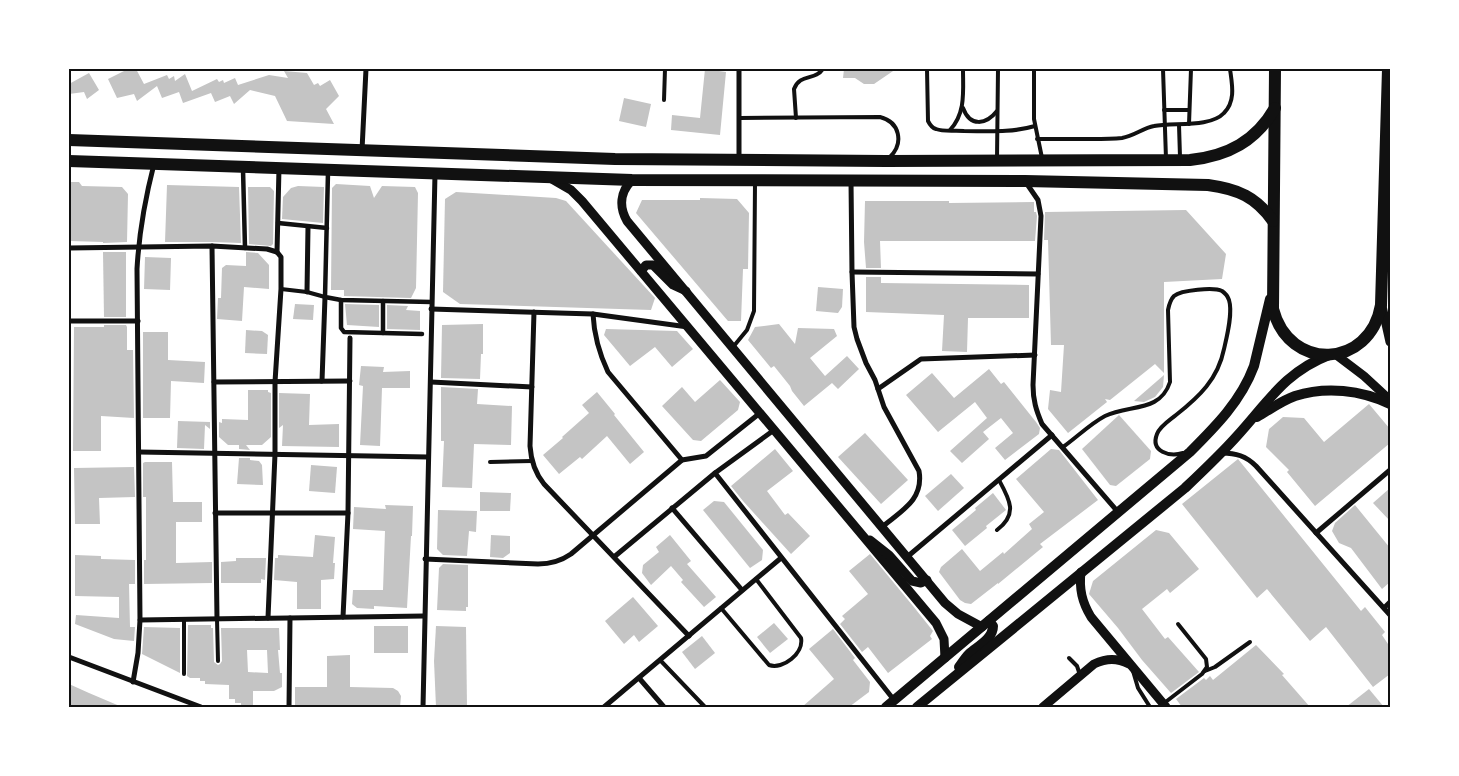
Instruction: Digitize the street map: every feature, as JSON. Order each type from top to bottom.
[{"type":"main road","points":[[1275,69],[1273,309],[1278,326],[1296,346],[1313,353],[1333,354]]},
{"type":"main road","points":[[917,707],[1185,488],[1222,453],[1293,374],[1305,366],[1352,348],[1367,338],[1377,323],[1381,305],[1389,115],[1388,69]]},
{"type":"main road","points":[[69,140],[615,159],[886,161],[1180,160],[1211,157],[1239,146],[1260,130],[1275,108]]},
{"type":"main road","points":[[755,180],[762,175],[771,173],[826,171],[830,164],[826,160]]},
{"type":"main road","points":[[69,161],[632,180],[1025,181],[1196,185],[1232,190],[1252,199],[1274,221]]},
{"type":"main road","points":[[1384,232],[1390,220]]},
{"type":"main road","points":[[890,704],[1190,452],[1218,422],[1244,388],[1254,366],[1272,292]]},
{"type":"main road","points":[[1250,422],[1287,400],[1302,394],[1319,391],[1336,390],[1358,393],[1390,404]]},
{"type":"main road","points":[[954,677],[965,659],[992,634],[993,626],[986,624]]},
{"type":"street","points":[[362,150],[366,69]]},
{"type":"street","points":[[739,159],[740,69]]},
{"type":"street","points":[[133,682],[138,653],[140,620],[138,247],[144,206],[154,164]]},
{"type":"street","points":[[243,167],[245,248]]},
{"type":"street","points":[[268,618],[282,260],[278,253],[279,167]]},
{"type":"street","points":[[322,382],[328,170]]},
{"type":"street","points":[[423,707],[435,174]]},
{"type":"street","points":[[547,177],[563,185],[578,196],[936,623],[944,639],[945,658]]},
{"type":"street","points":[[632,180],[625,189],[622,200],[624,216],[951,609],[966,619],[986,624]]},
{"type":"street","points":[[851,180],[854,327],[861,351],[878,389],[884,408],[919,471],[920,480],[920,489],[916,497],[882,527]]},
{"type":"street","points":[[1025,181],[1034,193],[1041,216],[1033,398],[1036,411],[1042,424],[1118,512]]},
{"type":"street","points":[[278,223],[327,228]]},
{"type":"street","points":[[307,292],[308,227]]},
{"type":"street","points":[[212,246],[217,619]]},
{"type":"street","points":[[69,248],[212,246],[267,249],[278,253]]},
{"type":"street","points":[[641,271],[646,265],[653,265],[673,285],[687,291]]},
{"type":"street","points":[[852,272],[1038,274]]},
{"type":"street","points":[[325,297],[341,300],[431,302]]},
{"type":"street","points":[[341,300],[342,331],[422,334]]},
{"type":"street","points":[[383,300],[383,333]]},
{"type":"street","points":[[1381,305],[1390,342]]},
{"type":"street","points":[[431,310],[593,314],[688,327]]},
{"type":"street","points":[[534,312],[530,446],[532,461],[538,477],[689,636]]},
{"type":"street","points":[[593,314],[596,343],[608,372],[682,460]]},
{"type":"street","points":[[69,321],[138,321]]},
{"type":"street","points":[[343,617],[348,513],[350,338]]},
{"type":"street","points":[[1333,354],[1364,376],[1390,400]]},
{"type":"street","points":[[878,389],[921,359],[1035,355]]},
{"type":"street","points":[[214,382],[350,381]]},
{"type":"street","points":[[431,382],[532,387]]},
{"type":"street","points":[[425,559],[545,564],[565,558],[682,460],[706,456],[760,413]]},
{"type":"street","points":[[614,557],[714,473],[774,430]]},
{"type":"street","points":[[907,557],[1052,436]]},
{"type":"street","points":[[139,452],[428,457]]},
{"type":"street","points":[[1222,453],[1241,455],[1249,460],[1390,615]]},
{"type":"street","points":[[1316,533],[1390,470]]},
{"type":"street","points":[[714,473],[781,558],[890,704]]},
{"type":"street","points":[[672,508],[742,590]]},
{"type":"street","points":[[216,513],[348,513]]},
{"type":"street","points":[[863,536],[877,544],[889,555],[912,581],[921,583],[927,580]]},
{"type":"street","points":[[604,707],[781,558]]},
{"type":"street","points":[[1081,572],[1081,591],[1091,617],[1165,705]]},
{"type":"street","points":[[1384,608],[1390,602]]},
{"type":"street","points":[[140,620],[424,616]]},
{"type":"street","points":[[289,707],[290,618]]},
{"type":"street","points":[[69,657],[201,707]]},
{"type":"street","points":[[1043,707],[1094,664],[1103,660],[1113,659],[1122,660],[1132,665]]},
{"type":"street","points":[[639,678],[664,707]]},
{"type":"lane","points":[[664,100],[665,69]]},
{"type":"lane","points":[[796,118],[794,89],[796,84],[803,78],[817,75],[823,69]]},
{"type":"lane","points":[[928,69],[928,121],[934,129],[998,131],[1020,130],[1035,126]]},
{"type":"lane","points":[[950,130],[959,118],[962,104],[963,69]]},
{"type":"lane","points":[[997,161],[998,69]]},
{"type":"lane","points":[[1034,69],[1035,126],[1042,161]]},
{"type":"lane","points":[[1163,69],[1166,160]]},
{"type":"lane","points":[[1189,124],[1191,69]]},
{"type":"lane","points":[[1037,139],[1119,138],[1136,134],[1152,126],[1210,121],[1225,113],[1231,103],[1230,69]]},
{"type":"lane","points":[[962,104],[965,113],[974,121],[988,121],[998,112]]},
{"type":"lane","points":[[1164,110],[1190,110]]},
{"type":"lane","points":[[740,118],[880,117],[888,119],[894,124],[898,142],[896,150],[886,161]]},
{"type":"lane","points":[[1179,125],[1180,160]]},
{"type":"lane","points":[[733,347],[747,330],[754,311],[755,180]]},
{"type":"lane","points":[[281,289],[307,292],[325,297]]},
{"type":"lane","points":[[1063,447],[1104,417],[1123,410],[1145,406],[1163,397],[1168,390],[1170,382],[1168,310],[1171,300],[1179,293],[1222,291],[1229,300],[1230,314],[1221,362],[1216,374],[1209,385],[1191,403],[1160,429],[1156,437],[1158,446],[1164,453],[1173,455],[1190,452]]},
{"type":"lane","points":[[490,462],[532,461]]},
{"type":"lane","points":[[996,530],[1004,524],[1009,516],[1010,507],[1008,498],[999,480]]},
{"type":"lane","points":[[721,608],[769,665],[776,667],[783,665],[799,652],[802,642],[799,635],[756,579]]},
{"type":"lane","points":[[184,619],[184,674]]},
{"type":"lane","points":[[217,619],[218,662]]},
{"type":"lane","points":[[1178,624],[1206,659],[1207,667],[1205,671]]},
{"type":"lane","points":[[1165,705],[1205,671],[1216,667],[1250,642]]},
{"type":"lane","points":[[1069,658],[1077,666],[1080,676]]},
{"type":"lane","points":[[660,660],[705,707]]},
{"type":"lane","points":[[1132,665],[1138,688],[1150,707]]},
{"type":"building","points":[[128,69],[136,69],[144,84],[167,75],[169,79],[174,76],[175,81],[185,74],[192,91],[217,79],[219,82],[223,80],[224,83],[235,78],[238,85],[269,75],[288,78],[284,71],[307,73],[314,85],[318,83],[320,86],[330,80],[339,96],[326,109],[334,124],[287,121],[275,96],[250,90],[234,104],[230,96],[215,102],[211,93],[183,103],[179,92],[162,98],[157,86],[137,101],[134,94],[117,98],[108,79]]},
{"type":"building","points":[[705,69],[726,72],[720,135],[671,130],[672,115],[700,118]]},
{"type":"building","points":[[844,69],[896,69],[874,84],[864,84],[855,78],[843,78]]},
{"type":"building","points":[[89,73],[99,90],[87,99],[84,92],[69,94],[69,84]]},
{"type":"building","points":[[624,98],[651,104],[646,127],[619,121]]},
{"type":"building","points":[[71,182],[79,182],[82,186],[122,187],[128,194],[127,242],[70,241]]},
{"type":"building","points":[[336,184],[370,186],[374,198],[382,186],[415,187],[418,193],[416,288],[411,298],[344,296],[344,290],[331,290],[332,188]]},
{"type":"building","points":[[167,185],[239,187],[241,243],[165,242]]},
{"type":"building","points":[[298,186],[324,187],[323,223],[282,219],[283,197],[291,188]]},
{"type":"building","points":[[248,187],[270,187],[274,191],[273,244],[271,246],[249,244]]},
{"type":"building","points":[[456,192],[556,198],[566,201],[655,298],[651,310],[460,304],[443,292],[445,199]]},
{"type":"building","points":[[700,198],[737,199],[749,213],[748,269],[743,269],[741,321],[728,321],[636,213],[642,200],[700,200]]},
{"type":"building","points":[[865,201],[949,201],[949,203],[1034,202],[1034,212],[1036,212],[1037,216],[1035,241],[880,241],[881,268],[866,268],[864,242]]},
{"type":"building","points":[[1186,210],[1226,254],[1222,279],[1164,282],[1164,373],[1155,364],[1110,400],[1105,399],[1107,402],[1068,433],[1048,409],[1050,390],[1061,392],[1064,345],[1051,345],[1048,240],[1044,240],[1045,212]]},
{"type":"building","points":[[103,252],[126,252],[126,317],[104,317]]},
{"type":"building","points":[[246,252],[258,253],[269,265],[269,289],[244,287],[242,321],[217,319],[218,298],[221,298],[222,268],[226,265],[246,266]]},
{"type":"building","points":[[145,257],[171,258],[170,290],[144,289]]},
{"type":"building","points":[[866,277],[881,277],[881,283],[1029,285],[1029,318],[968,318],[967,352],[942,351],[944,315],[866,312]]},
{"type":"building","points":[[818,287],[843,289],[842,307],[838,313],[816,311]]},
{"type":"building","points":[[295,304],[314,305],[313,320],[293,319]]},
{"type":"building","points":[[345,304],[379,305],[379,327],[347,325]]},
{"type":"building","points":[[387,305],[408,306],[406,310],[420,311],[420,330],[387,329]]},
{"type":"building","points":[[483,324],[483,354],[481,354],[480,379],[441,378],[442,325]]},
{"type":"building","points":[[779,324],[795,344],[798,328],[834,329],[837,336],[810,358],[825,376],[847,356],[859,369],[838,389],[832,383],[804,406],[774,366],[771,368],[748,340],[755,327]]},
{"type":"building","points":[[104,325],[126,325],[127,327],[127,350],[133,350],[134,418],[101,416],[101,451],[73,451],[74,327],[104,327]]},
{"type":"building","points":[[606,329],[677,331],[693,349],[672,367],[655,347],[630,366],[604,335]]},
{"type":"building","points":[[246,330],[262,331],[268,335],[267,354],[245,353]]},
{"type":"building","points":[[143,332],[168,332],[168,360],[205,362],[204,383],[171,381],[170,418],[143,418]]},
{"type":"building","points":[[361,366],[384,367],[383,372],[410,371],[410,388],[382,388],[380,446],[360,445],[363,386],[359,385]]},
{"type":"building","points":[[989,369],[1001,384],[1004,382],[1036,422],[1040,428],[1039,434],[1005,460],[995,448],[1013,433],[1001,418],[983,432],[989,439],[962,463],[950,451],[987,418],[975,402],[938,432],[906,395],[932,373],[954,398]]},
{"type":"building","points":[[1164,375],[1163,387],[1155,397],[1144,402],[1134,401]]},
{"type":"building","points":[[720,380],[740,402],[738,410],[701,441],[693,440],[662,406],[682,387],[695,402]]},
{"type":"building","points":[[441,387],[478,389],[477,404],[512,406],[511,445],[474,444],[472,488],[442,487],[444,441],[441,441]]},
{"type":"building","points":[[248,390],[268,390],[271,393],[271,437],[262,445],[246,445],[250,450],[239,449],[239,445],[228,445],[219,437],[219,422],[222,423],[222,419],[248,420]]},
{"type":"building","points":[[597,392],[644,452],[630,464],[607,436],[582,459],[580,457],[559,474],[543,455],[589,413],[582,405]]},
{"type":"building","points":[[279,393],[310,394],[309,425],[339,424],[339,447],[282,446],[283,425],[279,428]]},
{"type":"building","points":[[1369,404],[1390,429],[1390,443],[1315,506],[1287,472],[1289,470],[1266,447],[1269,429],[1283,417],[1304,418],[1324,442]]},
{"type":"building","points":[[1119,415],[1151,451],[1150,459],[1116,486],[1110,485],[1082,449]]},
{"type":"building","points":[[178,421],[210,422],[210,429],[205,425],[204,449],[177,448]]},
{"type":"building","points":[[865,433],[908,480],[881,504],[838,457]]},
{"type":"building","points":[[775,449],[793,471],[767,491],[785,515],[788,513],[810,536],[791,554],[731,486]]},
{"type":"building","points":[[1051,449],[1059,450],[1098,500],[1040,544],[1043,547],[998,584],[971,604],[965,603],[960,600],[939,572],[941,567],[962,549],[980,571],[1003,552],[1004,554],[1032,529],[1029,524],[1044,512],[1016,479]]},
{"type":"building","points":[[239,458],[250,458],[250,460],[259,461],[262,465],[263,485],[237,484]]},
{"type":"building","points":[[1238,459],[1361,611],[1365,607],[1385,632],[1382,635],[1390,647],[1390,674],[1373,687],[1326,627],[1310,641],[1267,589],[1257,598],[1182,504]]},
{"type":"building","points":[[172,462],[173,502],[202,502],[202,522],[176,522],[176,563],[212,562],[212,583],[144,584],[146,497],[143,497],[143,463]]},
{"type":"building","points":[[311,465],[337,467],[335,493],[309,491]]},
{"type":"building","points":[[134,467],[135,497],[99,498],[100,524],[75,524],[74,468]]},
{"type":"building","points":[[951,474],[964,488],[938,511],[925,496]]},
{"type":"building","points":[[1390,488],[1390,521],[1373,503]]},
{"type":"building","points":[[480,492],[511,493],[510,511],[480,511]]},
{"type":"building","points":[[993,493],[1006,510],[965,546],[952,530]]},
{"type":"building","points":[[714,501],[724,502],[763,550],[762,560],[750,568],[703,510]]},
{"type":"building","points":[[385,505],[413,506],[407,608],[374,606],[374,609],[357,608],[352,604],[353,590],[383,590],[385,531],[353,529],[354,507],[386,509]]},
{"type":"building","points":[[1355,505],[1390,548],[1390,582],[1382,589],[1351,548],[1339,543],[1332,531],[1335,523]]},
{"type":"building","points":[[438,510],[477,511],[476,532],[469,531],[467,556],[443,555],[437,549]]},
{"type":"building","points":[[1156,530],[1169,533],[1199,569],[1170,593],[1167,589],[1142,609],[1165,639],[1168,637],[1199,672],[1171,693],[1089,594],[1093,581]]},
{"type":"building","points":[[315,535],[335,537],[334,579],[321,580],[321,609],[297,609],[297,582],[274,580],[275,558],[278,558],[278,555],[313,557]]},
{"type":"building","points":[[491,535],[510,536],[510,553],[503,558],[490,557]]},
{"type":"building","points":[[670,535],[691,561],[687,564],[716,597],[704,607],[681,582],[683,580],[671,566],[651,585],[642,573],[643,565],[659,552],[656,547]]},
{"type":"building","points":[[870,554],[933,631],[930,636],[932,639],[888,673],[868,647],[862,652],[840,624],[845,619],[842,616],[868,594],[849,571]]},
{"type":"building","points":[[75,555],[101,556],[101,559],[135,560],[135,584],[129,584],[130,627],[135,627],[134,641],[114,639],[75,624],[76,615],[119,618],[119,597],[75,596]]},
{"type":"building","points":[[236,558],[266,558],[265,580],[261,579],[261,583],[221,583],[221,562],[236,561]]},
{"type":"building","points":[[443,564],[468,565],[468,607],[466,607],[466,611],[437,610],[439,568]]},
{"type":"building","points":[[633,597],[658,626],[639,642],[634,635],[624,644],[605,621]]},
{"type":"building","points":[[774,623],[788,639],[770,653],[757,637]]},
{"type":"building","points":[[188,625],[211,625],[211,628],[213,628],[214,662],[218,665],[222,661],[221,628],[279,628],[280,650],[278,650],[280,673],[282,673],[282,687],[274,691],[253,691],[253,706],[241,706],[241,703],[235,703],[235,699],[229,699],[229,685],[205,684],[205,681],[200,681],[200,678],[190,678],[187,676]],"holes":[[[247,650],[267,650],[268,673],[248,672]]]},
{"type":"building","points":[[374,626],[408,626],[408,653],[374,653]]},
{"type":"building","points":[[436,626],[466,627],[467,707],[436,707],[434,661]]},
{"type":"building","points":[[144,627],[180,628],[180,673],[142,654]]},
{"type":"building","points":[[833,629],[870,682],[869,692],[849,707],[802,707],[834,679],[809,649]]},
{"type":"building","points":[[702,636],[715,653],[695,669],[682,652]]},
{"type":"building","points":[[1256,645],[1284,674],[1282,675],[1310,707],[1182,707],[1176,699],[1204,678],[1206,680],[1210,676],[1213,680]]},
{"type":"building","points":[[350,655],[350,687],[393,688],[401,696],[400,707],[295,707],[295,687],[327,687],[327,656]]},
{"type":"building","points":[[69,684],[89,693],[122,707],[69,707]]},
{"type":"building","points":[[1369,689],[1384,707],[1346,707]]}]
